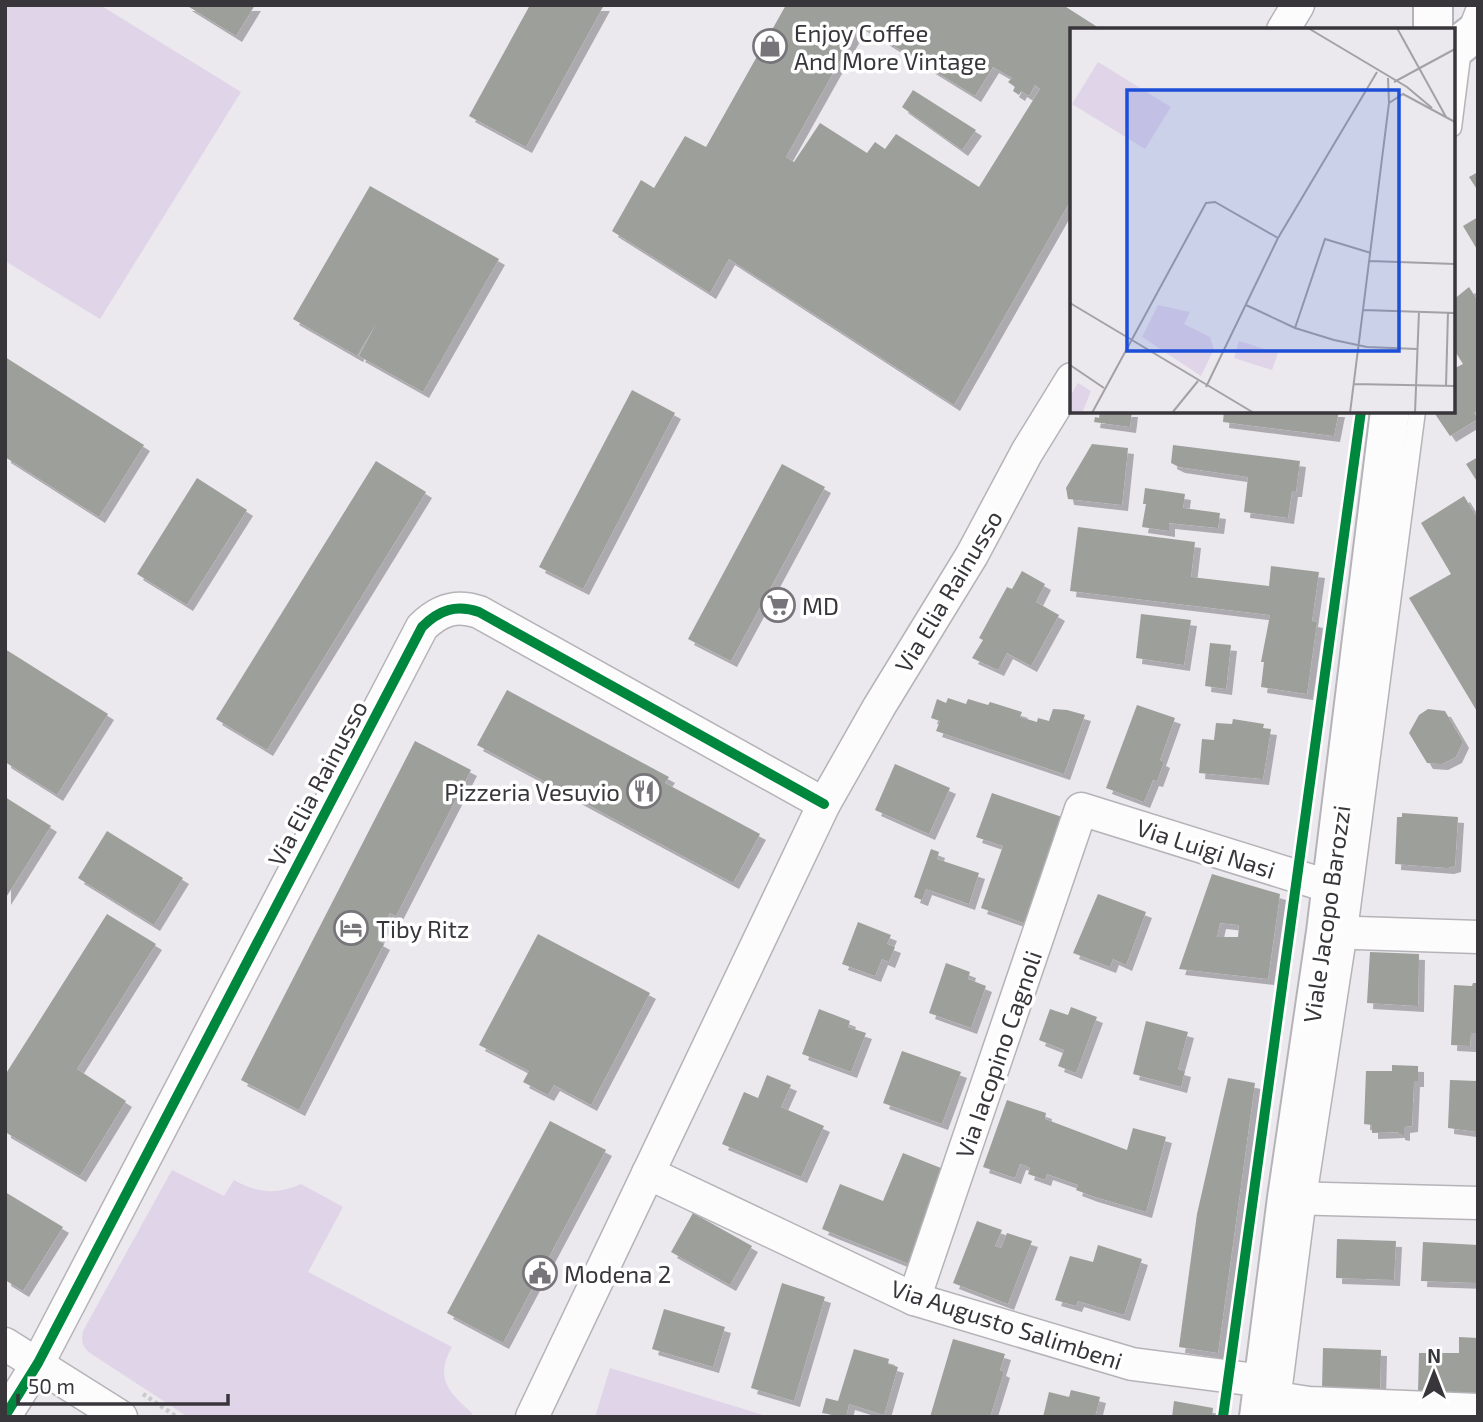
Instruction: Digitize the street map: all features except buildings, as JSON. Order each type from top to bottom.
[{"type":"street","points":[[1284,28],[1298,5]]},
{"type":"street","name":"Via Elia Rainusso","points":[[532,1417],[824,804],[878,707],[972,555],[1027,452],[1070,382]]},
{"type":"street","name":"Viale Jacopo Barozzi","points":[[1272,1403],[1297,1198],[1337,932],[1331,887],[1390,413]]},
{"type":"street","name":"Via Elia Rainusso","points":[[5,1416],[38,1363],[422,627],[433,615],[457,608],[479,612],[824,804]]},
{"type":"street","name":"Via Luigi Nasi","points":[[1081,809],[1331,887]]},
{"type":"street","name":"Via Iacopino Cagnoli","points":[[914,1299],[1081,809]]},
{"type":"street","points":[[1337,932],[1478,937]]},
{"type":"street","name":"Via Augusto Salimbeni","points":[[648,1173],[914,1299],[1132,1364],[1272,1403],[1478,1410]]},
{"type":"street","points":[[1297,1198],[1478,1203]]},
{"type":"street","points":[[5,1344],[121,1417]]},
{"type":"lane","points":[[1455,29],[1465,33],[1476,5]]},
{"type":"lane","points":[[1337,932],[1417,413]]},
{"type":"path","points":[[142,1394],[177,1417]]},
{"type":"shaded area","points":[[5,5],[100,5],[241,92],[100,319],[5,261]]},
{"type":"shaded area","points":[[172,1170],[224,1196],[234,1180],[250,1188],[267,1191],[284,1190],[301,1184],[343,1207],[308,1272],[452,1347],[444,1368],[444,1376],[451,1391],[472,1413],[471,1417],[188,1417],[90,1353],[83,1343],[83,1331]]},
{"type":"shaded area","points":[[610,1368],[770,1417],[595,1417]]},
{"type":"cycle path","points":[[1223,1417],[1361,413]]},
{"type":"cycle path","points":[[5,1416],[38,1363],[422,627],[428,621],[448,610],[479,612],[824,804]]},
{"type":"place","name":"Enjoy Coffee And More Vintage","points":[[770,46]]},
{"type":"place","name":"MD","points":[[778,605]]},
{"type":"place","name":"Pizzeria Vesuvio","points":[[644,791]]},
{"type":"place","name":"Tiby Ritz","points":[[351,928]]},
{"type":"place","name":"Modena 2","points":[[540,1273]]}]
